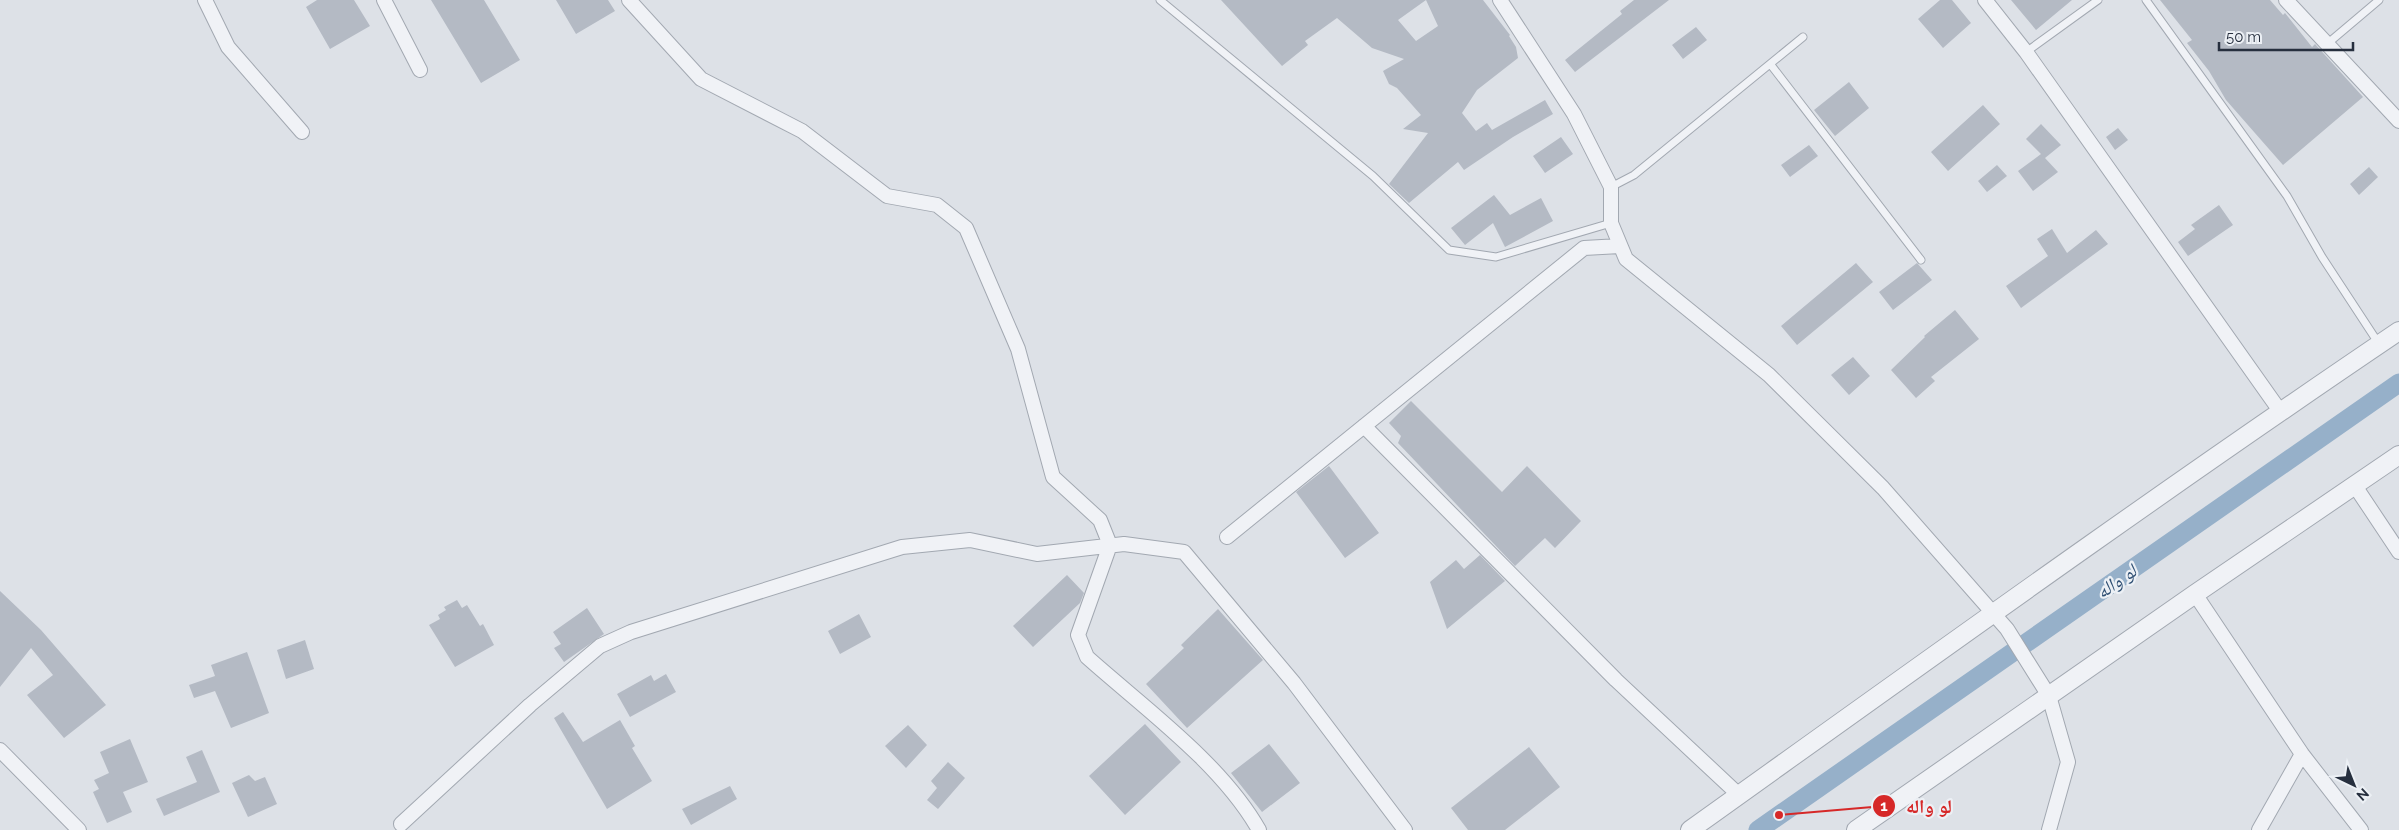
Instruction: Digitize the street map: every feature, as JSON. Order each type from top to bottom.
[{"type":"street","points":[[205,0],[228,46],[302,132]]},
{"type":"street","points":[[384,0],[420,70]]},
{"type":"street","points":[[629,0],[700,79],[802,131],[887,196],[937,205],[966,228],[1018,349],[1053,477],[1100,520],[1110,545],[1078,636],[1087,657],[1208,764],[1248,810],[1259,830]]},
{"type":"street","points":[[1500,0],[1574,114],[1611,187],[1611,223],[1626,260],[1776,381],[1883,488],[2007,629],[2046,690],[2068,762],[2049,830]]},
{"type":"street","points":[[1985,0],[2026,52],[2280,411]]},
{"type":"street","points":[[2286,0],[2399,121]]},
{"type":"street","points":[[1227,537],[1584,248],[1620,246]]},
{"type":"street","points":[[1690,830],[2280,411],[2399,331]]},
{"type":"street","points":[[1364,426],[1616,680],[1739,795]]},
{"type":"street","points":[[1856,830],[2046,690],[2195,594],[2399,455]]},
{"type":"street","points":[[2355,486],[2399,552]]},
{"type":"street","points":[[401,824],[530,705],[600,646],[631,632],[902,547],[970,540],[1037,554],[1124,544],[1184,552],[1294,683],[1405,830]]},
{"type":"street","points":[[2195,594],[2302,754],[2361,830]]},
{"type":"street","points":[[0,750],[79,830]]},
{"type":"street","points":[[2259,830],[2302,754]]},
{"type":"lane","points":[[1160,0],[1373,176],[1448,250],[1496,257],[1611,223]]},
{"type":"lane","points":[[2026,52],[2098,0]]},
{"type":"lane","points":[[2146,0],[2287,196],[2322,256],[2380,344]]},
{"type":"lane","points":[[2327,44],[2379,0]]},
{"type":"lane","points":[[1611,187],[1634,175],[1803,37]]},
{"type":"lane","points":[[1771,65],[1921,260]]},
{"type":"building","points":[[317,0],[354,0],[370,26],[330,49],[306,7]]},
{"type":"building","points":[[431,0],[484,0],[520,60],[481,83]]},
{"type":"building","points":[[556,0],[608,0],[615,11],[576,34]]},
{"type":"building","points":[[1221,0],[1426,0],[1483,0],[1510,35],[1516,47],[1518,58],[1477,90],[1462,113],[1476,131],[1487,123],[1492,130],[1545,100],[1553,114],[1513,137],[1464,170],[1458,162],[1409,203],[1389,184],[1428,133],[1403,129],[1421,115],[1397,88],[1389,84],[1383,71],[1404,59],[1372,48],[1337,18],[1305,41],[1308,45],[1282,66]],"holes":[[[1426,0],[1438,26],[1416,41],[1398,20]]]},
{"type":"building","points":[[1634,0],[1669,0],[1575,72],[1565,60],[1622,14],[1620,11]]},
{"type":"building","points":[[1940,0],[1952,0],[1971,23],[1943,48],[1918,19]]},
{"type":"building","points":[[2011,0],[2072,0],[2036,30]]},
{"type":"building","points":[[2160,0],[2270,0],[2283,15],[2285,13],[2312,47],[2315,44],[2363,97],[2283,165],[2226,100],[2209,71],[2187,43],[2192,40]]},
{"type":"building","points":[[1696,27],[1707,40],[1683,59],[1672,45]]},
{"type":"building","points":[[1849,82],[1869,108],[1835,136],[1814,110]]},
{"type":"building","points":[[1983,105],[2000,124],[1948,171],[1931,152]]},
{"type":"building","points":[[2041,124],[2061,145],[2045,158],[2058,172],[2033,191],[2018,171],[2041,154],[2026,139]]},
{"type":"building","points":[[2118,128],[2128,140],[2115,150],[2106,137]]},
{"type":"building","points":[[1561,137],[1573,154],[1545,173],[1533,156]]},
{"type":"building","points":[[1809,145],[1818,156],[1790,177],[1781,165]]},
{"type":"building","points":[[1997,165],[2007,176],[1987,192],[1978,181]]},
{"type":"building","points":[[2369,167],[2378,177],[2359,195],[2350,184]]},
{"type":"building","points":[[1494,195],[1510,215],[1541,198],[1553,221],[1505,247],[1493,223],[1465,245],[1451,228]]},
{"type":"building","points":[[2219,205],[2233,225],[2188,256],[2178,242],[2195,229],[2191,225]]},
{"type":"building","points":[[2052,229],[2067,253],[2096,230],[2108,244],[2021,308],[2006,286],[2048,256],[2037,239]]},
{"type":"building","points":[[1856,263],[1873,282],[1797,345],[1781,326]]},
{"type":"building","points":[[1917,263],[1932,280],[1893,310],[1879,292]]},
{"type":"building","points":[[1955,310],[1979,339],[1931,377],[1935,381],[1916,398],[1891,370],[1924,336]]},
{"type":"building","points":[[1853,357],[1870,376],[1849,395],[1831,375]]},
{"type":"building","points":[[1411,401],[1502,492],[1527,466],[1581,521],[1555,548],[1545,538],[1515,566],[1398,443],[1401,436],[1389,423]]},
{"type":"building","points":[[1329,466],[1379,533],[1345,558],[1296,492]]},
{"type":"building","points":[[1480,555],[1505,581],[1447,629],[1430,582],[1456,560],[1464,569]]},
{"type":"building","points":[[1067,575],[1084,593],[1080,603],[1033,647],[1013,626]]},
{"type":"building","points":[[0,591],[41,630],[106,705],[64,738],[27,695],[53,675],[31,648],[0,687]]},
{"type":"building","points":[[457,600],[462,608],[467,605],[480,626],[483,624],[494,645],[455,667],[429,625],[440,619],[438,615],[446,610],[444,607]]},
{"type":"building","points":[[587,608],[604,634],[564,662],[554,648],[561,644],[553,632]]},
{"type":"building","points":[[1218,609],[1263,660],[1187,728],[1146,684],[1184,648],[1181,645]]},
{"type":"building","points":[[859,614],[871,637],[840,654],[828,631]]},
{"type":"building","points":[[305,640],[314,669],[286,679],[277,650]]},
{"type":"building","points":[[247,652],[269,713],[231,728],[215,691],[194,698],[189,685],[215,676],[211,665]]},
{"type":"building","points":[[666,674],[676,692],[630,717],[617,694],[651,675],[654,681]]},
{"type":"building","points":[[563,712],[583,742],[620,720],[635,746],[632,748],[652,781],[607,809],[554,718]]},
{"type":"building","points":[[1145,724],[1181,762],[1125,815],[1089,776]]},
{"type":"building","points":[[908,725],[927,745],[906,768],[885,746]]},
{"type":"building","points":[[130,739],[148,782],[123,792],[132,812],[107,823],[93,792],[99,789],[94,780],[109,773],[100,752]]},
{"type":"building","points":[[1269,744],[1300,783],[1262,812],[1231,773]]},
{"type":"building","points":[[1529,747],[1560,787],[1505,830],[1468,830],[1451,808]]},
{"type":"building","points":[[202,750],[220,792],[164,816],[156,799],[197,782],[186,757]]},
{"type":"building","points":[[948,762],[965,778],[938,809],[927,800],[937,788],[931,781]]},
{"type":"building","points":[[249,775],[255,781],[265,777],[277,804],[248,817],[232,783]]},
{"type":"building","points":[[730,786],[737,799],[691,825],[682,809]]},
{"type":"waterway","name":"لو واله","points":[[1758,830],[2399,383]]},
{"type":"place","name":"لو واله","points":[[1779,815]]}]
